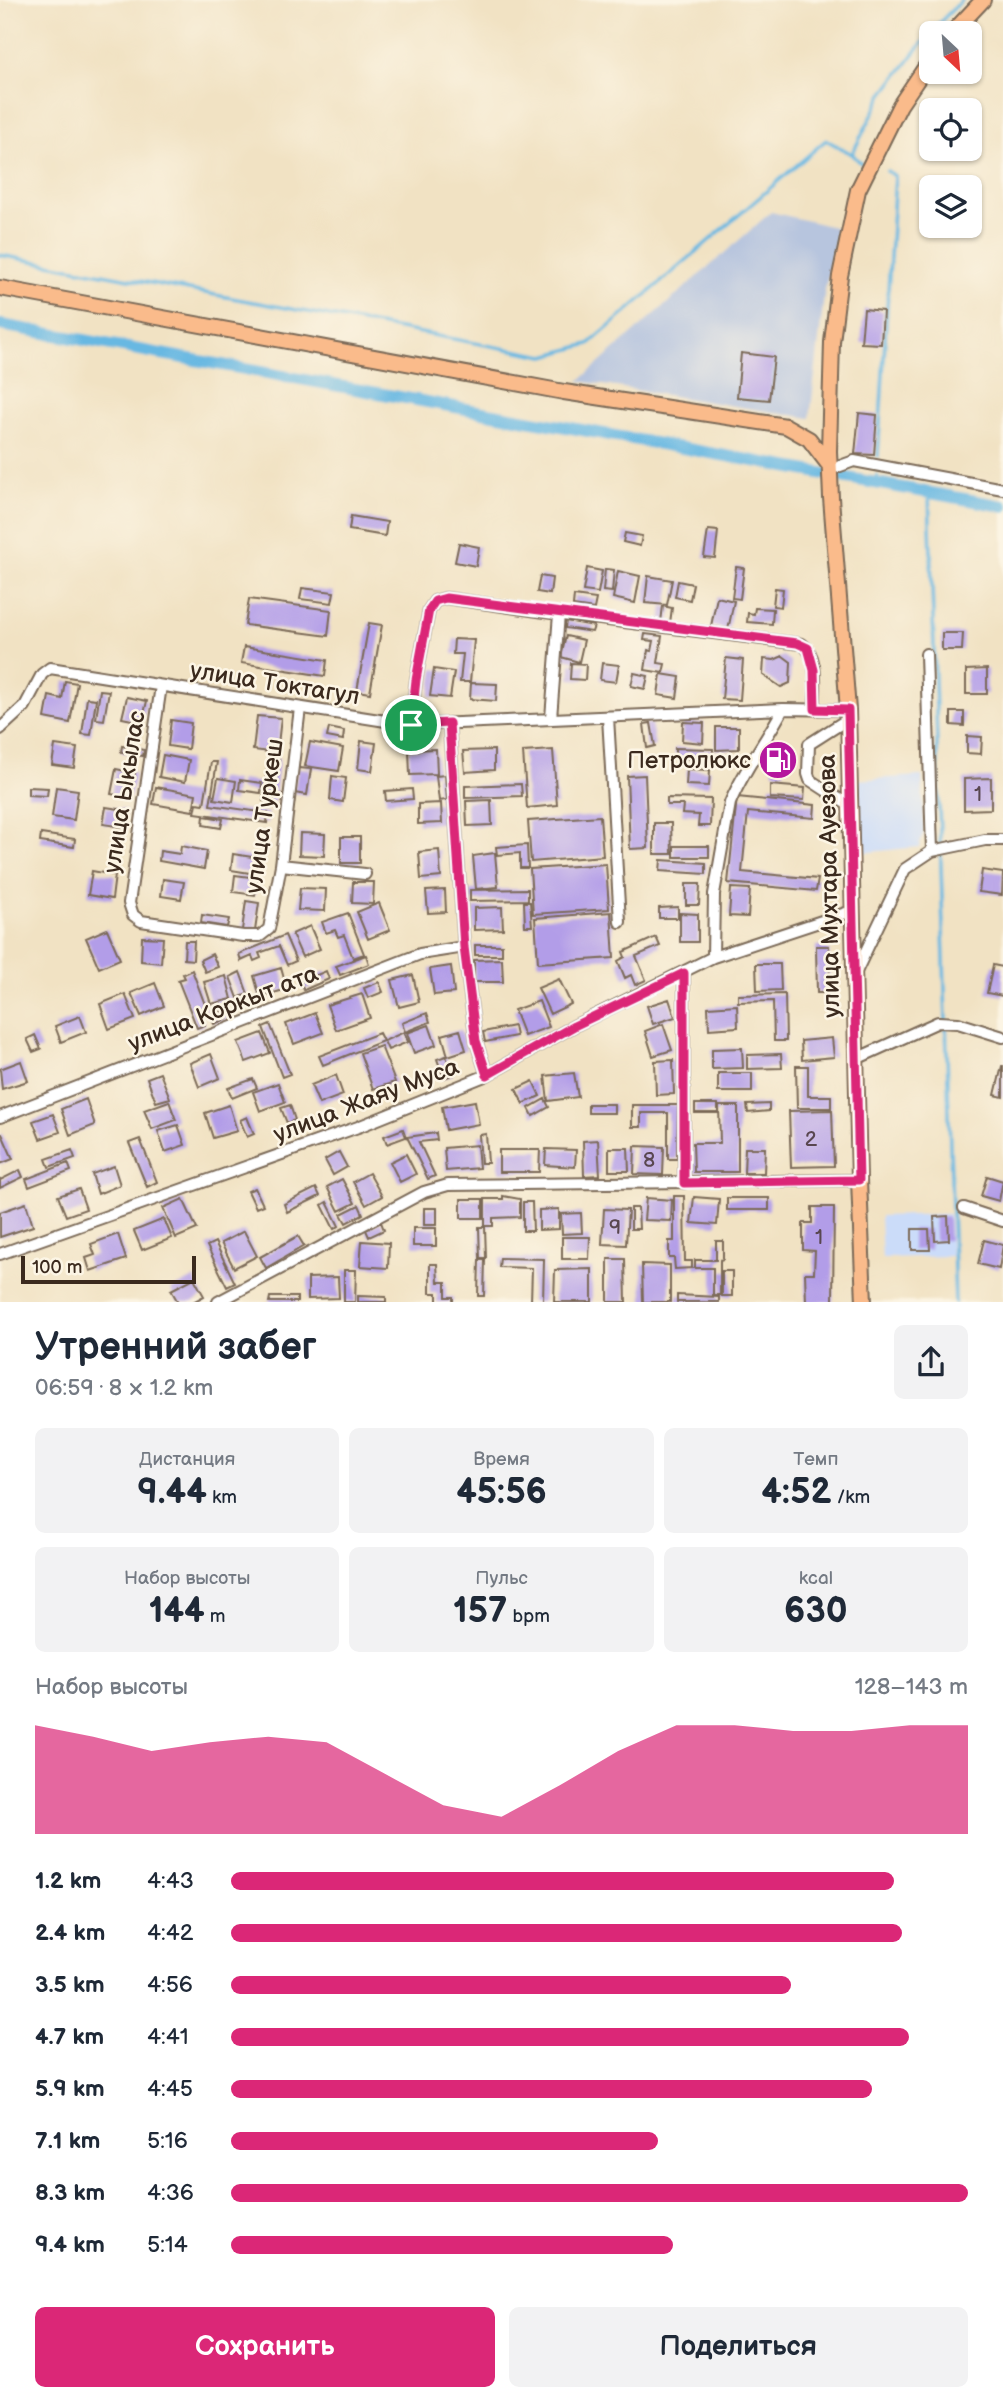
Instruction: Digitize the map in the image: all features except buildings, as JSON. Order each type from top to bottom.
[{"type":"main road","points":[[963,21],[983,0]]},
{"type":"main road","name":"улица Мухтара Ауезова","points":[[864,1302],[853,978],[848,714],[829,451],[834,307],[858,190],[888,127],[919,76]]},
{"type":"main road","points":[[0,288],[564,391],[786,426],[809,439],[822,453],[831,469]]},
{"type":"street","points":[[831,469],[854,461],[1003,489]]},
{"type":"street","points":[[411,725],[429,610],[435,601],[446,598],[803,645],[808,648],[813,663],[815,709]]},
{"type":"street","points":[[551,718],[559,614]]},
{"type":"street","points":[[926,654],[937,850]]},
{"type":"street","name":"улица Токтагул","points":[[0,729],[25,706],[42,674],[50,668],[411,725],[783,709],[815,709],[848,714]]},
{"type":"street","name":"улица Ыкылас","points":[[161,686],[129,903],[133,915],[141,921],[243,936],[260,936],[269,929]]},
{"type":"street","name":"улица Туркеш","points":[[269,929],[281,865],[300,708]]},
{"type":"street","points":[[713,957],[714,894],[730,803],[783,709]]},
{"type":"street","points":[[848,714],[809,744],[808,774],[810,780],[850,806]]},
{"type":"street","points":[[608,717],[620,922]]},
{"type":"street","points":[[449,723],[464,947],[476,1041],[487,1075]]},
{"type":"street","points":[[985,840],[1003,832]]},
{"type":"street","points":[[853,978],[905,869],[937,850],[985,840],[1003,840]]},
{"type":"street","points":[[281,865],[365,874]]},
{"type":"street","name":"улица Жаяу Муса","points":[[0,1254],[358,1127],[487,1075],[574,1026],[713,957],[852,911]]},
{"type":"street","name":"улица Коркыт ата","points":[[0,1117],[420,954],[464,947]]},
{"type":"street","points":[[684,973],[684,1183]]},
{"type":"street","points":[[856,1059],[945,1022],[1003,1037]]},
{"type":"street","points":[[218,1302],[424,1192],[448,1185],[859,1180]]},
{"type":"street","points":[[964,1208],[1003,1221]]},
{"type":"shaded area","points":[[771,212],[842,229],[825,287],[810,418],[579,381]]},
{"type":"shaded area","points":[[922,776],[924,831],[919,847],[860,853],[857,780]]},
{"type":"shaded area","points":[[949,1214],[951,1256],[882,1258],[880,1216]]},
{"type":"waterway","points":[[852,154],[883,94],[934,28],[962,0]]},
{"type":"waterway","points":[[0,255],[545,356],[589,344],[826,140],[852,154],[861,163]]},
{"type":"waterway","points":[[878,456],[895,176],[887,171]]},
{"type":"waterway","points":[[1,325],[1003,506]]},
{"type":"waterway","points":[[876,484],[877,475]]},
{"type":"waterway","points":[[929,493],[955,1302]]},
{"type":"place","name":"Петролюкс","points":[[778,760]]},
{"type":"route","points":[[446,598],[797,643],[808,648],[814,670],[815,709],[848,710],[859,1180],[684,1183],[684,973],[574,1026],[487,1075],[476,1041],[464,947],[449,723],[411,725],[429,610],[435,601],[446,598]]}]
